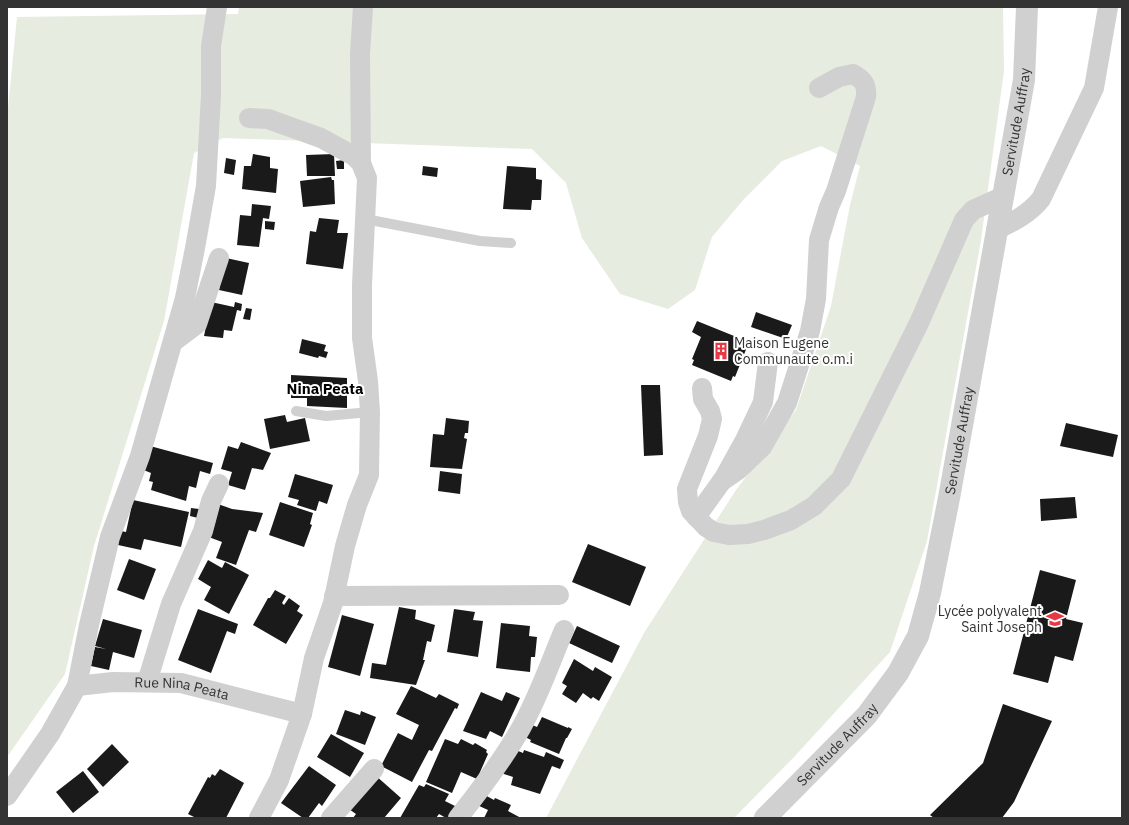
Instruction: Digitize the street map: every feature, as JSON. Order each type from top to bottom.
[{"type":"street","points":[[7,796],[50,734],[77,686],[88,625],[110,537],[140,456],[185,298],[206,186],[211,95],[211,46],[216,7]]},
{"type":"street","points":[[361,163],[360,54],[363,7]]},
{"type":"street","name":"Servitude Auffray","points":[[765,818],[867,715],[898,673],[918,636],[930,593],[948,505],[1024,80],[1027,7]]},
{"type":"street","points":[[996,230],[1023,216],[1041,199],[1094,88],[1108,7]]},
{"type":"street","points":[[722,481],[738,470],[762,447],[767,440],[787,403],[810,331],[816,299],[819,240],[866,98],[867,90],[865,83],[854,74],[839,77],[819,88]]},
{"type":"street","points":[[249,118],[268,119],[321,138],[354,156],[361,163],[368,178],[362,285],[362,338],[368,381],[370,412],[369,475],[357,505],[347,539],[334,596],[314,658],[302,714],[279,780],[259,818]]},
{"type":"street","points":[[702,388],[703,399],[710,410],[712,419],[708,436],[687,489],[688,502],[696,517],[706,527],[714,532],[729,535],[748,534],[791,520],[814,506],[841,479],[919,323],[964,220],[973,210],[1002,197]]},
{"type":"street","points":[[173,342],[196,324],[219,258]]},
{"type":"street","points":[[696,517],[722,481],[745,440],[763,402],[768,362]]},
{"type":"street","points":[[147,682],[171,604],[203,531],[211,501],[219,484]]},
{"type":"street","points":[[334,596],[559,595]]},
{"type":"street","points":[[458,818],[503,758],[522,727],[542,686],[564,630]]},
{"type":"street","name":"Rue Nina Peata","points":[[77,686],[114,682],[181,683],[302,714]]},
{"type":"street","points":[[331,818],[374,769]]},
{"type":"lane","points":[[365,219],[480,241],[511,243]]},
{"type":"lane","points":[[296,411],[326,416],[370,412]]},
{"type":"shaded area","points":[[239,7],[1003,7],[1004,71],[981,240],[927,541],[890,652],[795,756],[734,818],[546,818],[644,633],[736,490],[796,410],[831,306],[850,205],[860,166],[821,146],[782,161],[744,199],[712,237],[695,290],[668,309],[620,294],[582,238],[566,183],[532,149],[223,138],[194,153],[164,321],[94,546],[65,674],[7,757],[7,118],[17,17],[238,14]]},
{"type":"building","points":[[253,154],[270,157],[270,168],[278,169],[276,193],[242,189],[244,166],[251,166]]},
{"type":"building","points":[[334,154],[335,176],[307,176],[306,155]]},
{"type":"building","points":[[226,158],[236,160],[234,175],[224,173]]},
{"type":"building","points":[[344,160],[344,169],[337,169],[336,161]]},
{"type":"building","points":[[423,166],[438,168],[437,177],[422,175]]},
{"type":"building","points":[[507,166],[536,168],[536,179],[542,180],[541,200],[532,200],[531,210],[503,209]]},
{"type":"building","points":[[331,177],[332,180],[334,180],[335,204],[303,207],[300,181]]},
{"type":"building","points":[[252,204],[271,206],[269,219],[263,218],[259,247],[237,245],[240,215],[251,216]]},
{"type":"building","points":[[319,218],[339,220],[337,233],[348,233],[343,269],[306,264],[310,231],[316,232]]},
{"type":"building","points":[[265,221],[275,222],[274,230],[265,229]]},
{"type":"building","points":[[226,258],[249,263],[242,295],[219,290]]},
{"type":"building","points":[[211,302],[234,307],[235,302],[242,304],[241,311],[237,310],[232,331],[224,330],[223,338],[204,336]]},
{"type":"building","points":[[246,308],[252,309],[250,320],[243,319]]},
{"type":"building","name":"Maison Eugene Communaute o.m.i","points":[[756,312],[792,325],[786,339],[751,327]]},
{"type":"building","name":"Maison Eugene Communaute o.m.i","points":[[697,321],[749,342],[735,377],[733,376],[731,381],[692,365],[694,360],[692,359],[701,337],[692,332]]},
{"type":"building","points":[[302,339],[326,345],[324,351],[328,352],[326,358],[319,356],[318,358],[299,353]]},
{"type":"building","points":[[291,375],[347,378],[347,408],[307,406],[307,398],[291,398]]},
{"type":"building","points":[[641,385],[660,385],[663,455],[644,456]]},
{"type":"building","points":[[285,415],[287,422],[305,418],[310,441],[270,449],[264,419]]},
{"type":"building","points":[[446,418],[469,421],[468,433],[465,433],[464,438],[467,439],[462,469],[430,467],[433,434],[444,435]]},
{"type":"building","points":[[1066,423],[1118,435],[1113,457],[1060,446]]},
{"type":"building","points":[[241,442],[271,453],[263,470],[252,468],[245,490],[228,485],[232,472],[221,469],[228,446],[238,449]]},
{"type":"building","points":[[150,446],[213,463],[210,474],[200,471],[196,488],[189,486],[186,501],[151,490],[153,482],[149,481],[151,473],[141,469]]},
{"type":"building","points":[[440,471],[462,474],[460,494],[438,491]]},
{"type":"building","points":[[295,474],[333,485],[327,504],[319,501],[316,511],[297,505],[299,500],[288,497]]},
{"type":"building","points":[[1075,497],[1077,518],[1041,521],[1040,499]]},
{"type":"building","points":[[133,500],[189,512],[181,547],[144,539],[141,550],[118,545],[121,531],[126,532]]},
{"type":"building","points":[[280,502],[313,513],[310,524],[312,525],[304,547],[269,535]]},
{"type":"building","points":[[218,504],[232,509],[263,513],[256,532],[249,530],[236,565],[216,558],[222,542],[206,536]]},
{"type":"building","points":[[191,508],[199,509],[198,518],[190,516]]},
{"type":"building","points":[[588,544],[646,567],[630,606],[572,582]]},
{"type":"building","points":[[129,559],[156,569],[144,600],[117,590]]},
{"type":"building","points":[[208,560],[222,568],[225,562],[249,575],[229,614],[204,600],[211,587],[198,579]]},
{"type":"building","points":[[1040,570],[1076,580],[1066,619],[1083,623],[1073,661],[1055,656],[1048,683],[1013,674]]},
{"type":"building","points":[[275,590],[286,596],[282,603],[284,605],[289,598],[300,606],[297,611],[303,615],[286,644],[253,625],[268,598],[270,598]]},
{"type":"building","points":[[399,607],[416,610],[415,619],[435,625],[431,642],[427,641],[423,660],[425,660],[416,685],[370,678],[372,663],[386,665]]},
{"type":"building","points":[[198,609],[238,624],[235,634],[227,631],[211,673],[178,660]]},
{"type":"building","points":[[454,609],[475,612],[473,620],[483,621],[478,657],[447,652]]},
{"type":"building","points":[[342,615],[374,624],[360,676],[328,667]]},
{"type":"building","points":[[103,619],[142,630],[134,658],[113,652],[109,670],[91,666],[95,647],[106,649],[95,646]]},
{"type":"building","points":[[501,623],[530,626],[529,636],[537,637],[535,657],[531,657],[530,672],[496,668]]},
{"type":"building","points":[[577,626],[620,646],[612,663],[569,643]]},
{"type":"building","points":[[574,659],[593,671],[595,667],[612,677],[599,701],[593,697],[591,699],[583,693],[576,703],[562,694],[567,686],[562,683]]},
{"type":"building","points":[[411,686],[436,698],[439,694],[459,704],[457,709],[455,708],[432,751],[429,750],[412,782],[381,766],[398,733],[412,740],[419,725],[396,714]]},
{"type":"building","points":[[481,692],[502,701],[506,692],[520,698],[502,737],[490,731],[486,739],[463,731]]},
{"type":"building","points":[[1003,704],[1052,721],[1014,802],[1002,818],[934,818],[930,815],[983,763]]},
{"type":"building","points":[[345,710],[360,715],[361,711],[376,717],[365,745],[336,734]]},
{"type":"building","points":[[542,717],[572,729],[559,754],[530,742],[531,740],[525,737],[532,725],[537,727]]},
{"type":"building","points":[[331,734],[364,753],[350,777],[317,757]]},
{"type":"building","points":[[445,739],[458,744],[461,739],[473,745],[475,743],[487,750],[486,752],[488,754],[477,779],[461,772],[452,793],[426,782]]},
{"type":"building","points":[[112,744],[129,762],[103,787],[87,769]]},
{"type":"building","points":[[516,750],[523,753],[524,750],[544,757],[546,752],[564,760],[560,769],[552,766],[540,794],[511,785],[513,777],[501,773]]},
{"type":"building","points":[[309,766],[336,785],[322,806],[319,803],[308,818],[303,818],[281,803]]},
{"type":"building","points":[[220,769],[244,783],[226,818],[196,818],[188,814],[208,777],[210,778],[212,774],[215,776]]},
{"type":"building","points":[[83,771],[99,792],[73,813],[56,792]]},
{"type":"building","points":[[375,775],[401,798],[384,818],[353,818],[356,814],[346,807]]},
{"type":"building","points":[[426,784],[449,794],[445,801],[457,807],[450,818],[446,818],[439,814],[436,818],[400,818],[419,785],[424,787]]},
{"type":"building","points":[[483,794],[494,800],[495,798],[511,805],[508,811],[521,818],[484,818],[488,810],[477,805]]},
{"type":"place","name":"Maison Eugene Communaute o.m.i","points":[[721,351]]},
{"type":"place","name":"Lycée polyvalent Saint Joseph","points":[[1055,619]]},
{"type":"district","name":"Nina Peata","points":[[325,389]]}]
